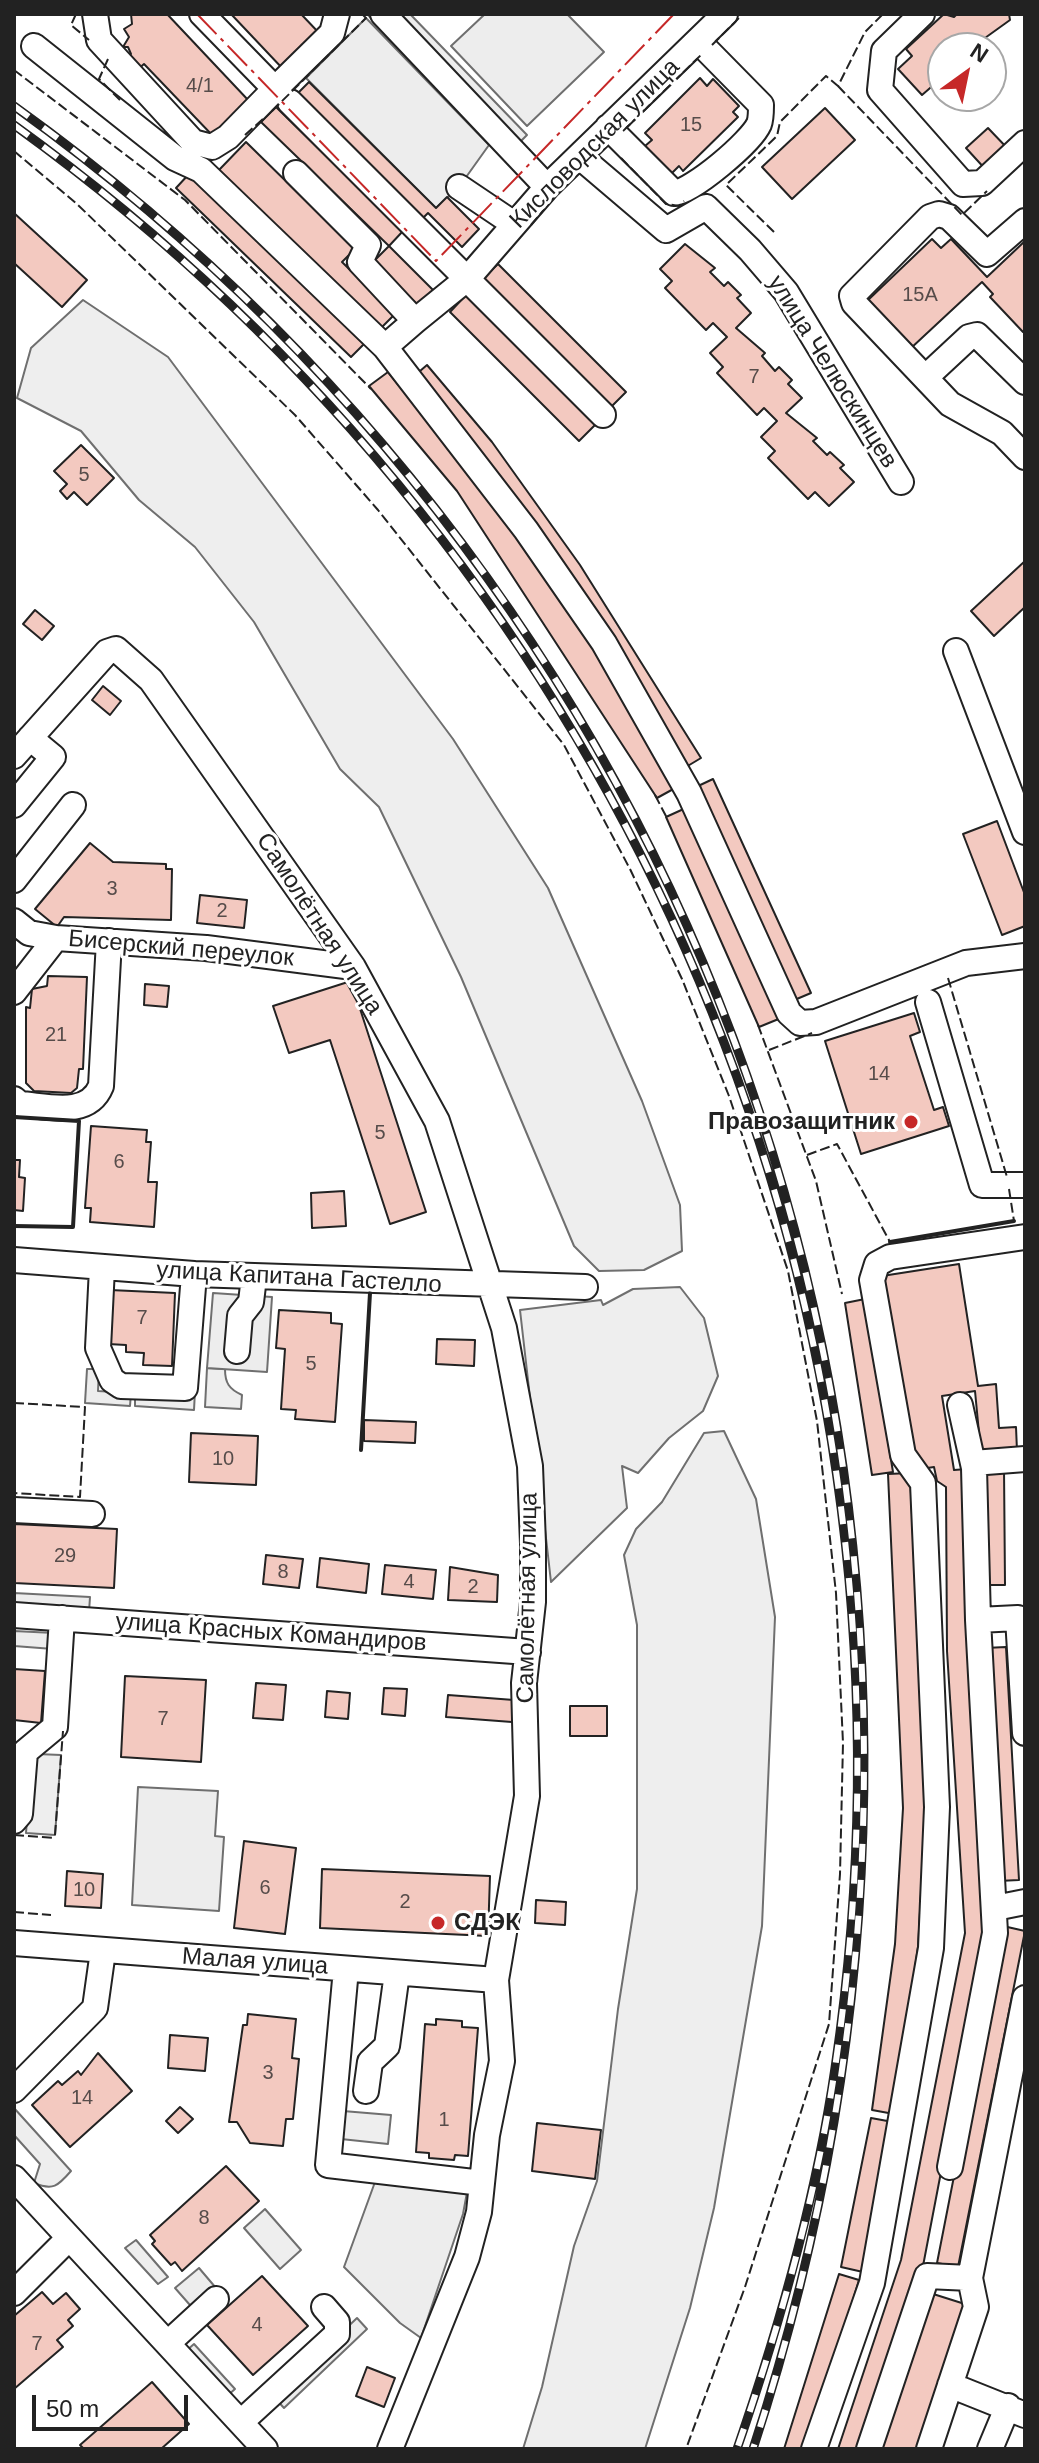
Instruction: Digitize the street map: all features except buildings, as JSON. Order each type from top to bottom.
[{"type":"street","points":[[95,14],[99,40],[200,145],[218,144],[283,96],[332,33],[337,14]]},
{"type":"street","points":[[202,14],[603,415]]},
{"type":"street","points":[[383,14],[547,187]]},
{"type":"street","points":[[922,14],[884,51],[880,90],[963,184],[982,183],[1025,143]]},
{"type":"street","name":"Кисловодская улица","points":[[385,347],[468,278],[547,187],[721,15]]},
{"type":"street","points":[[608,127],[674,193],[684,192],[713,172],[758,126],[761,105],[698,41]]},
{"type":"street","points":[[34,46],[175,158],[201,170],[385,347],[526,530],[612,656],[702,819],[789,1013],[800,1023],[816,1022],[966,963],[1025,956]]},
{"type":"street","name":"улица Челюскинцев","points":[[579,156],[666,230],[706,207],[750,250],[786,292],[901,482]]},
{"type":"street","points":[[296,173],[368,245],[360,262],[415,321]]},
{"type":"street","points":[[459,187],[514,224]]},
{"type":"street","points":[[1025,221],[987,254],[949,217],[939,214],[930,217],[855,290],[854,303],[950,404],[1002,433],[1025,457]]},
{"type":"street","points":[[926,377],[969,337],[977,335],[1025,382]]},
{"type":"street","name":"Самолётная улица","points":[[22,747],[107,652],[116,649],[151,680],[353,967],[437,1121],[504,1328],[530,1466],[533,1544],[524,1683],[527,1796],[496,1980],[502,2061],[467,2257],[428,2361],[390,2449]]},
{"type":"street","points":[[956,651],[1025,832]]},
{"type":"street","points":[[14,805],[53,757],[22,747]]},
{"type":"street","points":[[14,880],[73,805]]},
{"type":"street","name":"Бисерский переулок","points":[[14,921],[29,933],[56,938],[206,948],[353,967]]},
{"type":"street","points":[[14,992],[56,938]]},
{"type":"street","points":[[14,1099],[20,1104],[80,1108],[96,1099],[101,1086],[109,941]]},
{"type":"street","points":[[928,1002],[982,1185],[1025,1185]]},
{"type":"street","points":[[814,2449],[872,2283],[931,1948],[937,1807],[923,1483],[903,1455],[872,1280],[877,1264],[890,1257],[1025,1237]]},
{"type":"street","name":"улица Капитана Гастелло","points":[[14,1260],[254,1277],[585,1287]]},
{"type":"street","points":[[102,1268],[98,1348],[112,1380],[121,1386],[185,1388],[194,1274]]},
{"type":"street","points":[[237,1351],[240,1316],[251,1302],[254,1277]]},
{"type":"street","points":[[950,2167],[995,1933],[995,1908],[990,1882],[973,1463],[960,1405]]},
{"type":"street","points":[[973,1463],[1025,1459]]},
{"type":"street","points":[[14,1510],[92,1514]]},
{"type":"street","name":"улица Красных Командиров","points":[[14,1615],[528,1652]]},
{"type":"street","points":[[14,1821],[20,1814],[27,1747],[48,1736],[55,1727],[62,1618]]},
{"type":"street","points":[[978,1620],[1018,1618],[1025,1733]]},
{"type":"street","points":[[995,1908],[1025,1902]]},
{"type":"street","name":"Малая улица","points":[[14,1943],[496,1980]]},
{"type":"street","points":[[14,2090],[95,2008],[103,1951]]},
{"type":"street","points":[[346,1969],[328,2165],[482,2183]]},
{"type":"street","points":[[366,2091],[370,2062],[387,2046],[397,1973]]},
{"type":"street","points":[[929,2449],[976,2307],[970,2278],[1025,1998]]},
{"type":"street","points":[[14,2178],[265,2449]]},
{"type":"street","points":[[14,2293],[69,2238]]},
{"type":"street","points":[[869,2449],[927,2276],[970,2278]]},
{"type":"street","points":[[168,2343],[216,2299]]},
{"type":"street","points":[[241,2422],[337,2334],[337,2322],[324,2307]]},
{"type":"street","points":[[950,2385],[1017,2410],[990,2449]]},
{"type":"shaded area","points":[[367,14],[410,14],[527,135],[505,157]]},
{"type":"shaded area","points":[[485,14],[567,14],[604,52],[527,126],[451,46]]},
{"type":"shaded area","points":[[366,18],[489,145],[459,187],[436,208],[306,78]]},
{"type":"shaded area","points":[[83,300],[168,357],[453,739],[548,888],[642,1101],[680,1205],[682,1251],[644,1270],[599,1271],[574,1246],[461,977],[379,807],[340,769],[254,622],[195,547],[139,500],[81,431],[17,398],[31,348]]},
{"type":"shaded area","points":[[680,1287],[704,1318],[718,1376],[703,1411],[669,1438],[638,1473],[622,1466],[627,1508],[551,1582],[520,1310],[601,1300],[603,1305],[633,1289]]},
{"type":"shaded area","points":[[213,1293],[272,1297],[267,1372],[207,1368]]},
{"type":"shaded area","points":[[207,1368],[225,1369],[229,1385],[242,1395],[241,1409],[205,1407]]},
{"type":"shaded area","points":[[87,1369],[99,1369],[98,1391],[131,1393],[130,1406],[85,1403]]},
{"type":"shaded area","points":[[195,1391],[194,1410],[135,1406],[135,1397],[176,1400]]},
{"type":"shaded area","points":[[724,1431],[756,1499],[775,1617],[762,1926],[714,2208],[690,2308],[645,2449],[523,2449],[542,2387],[574,2246],[597,2181],[618,2009],[637,1889],[637,1625],[624,1555],[636,1529],[662,1502],[704,1433]]},
{"type":"shaded area","points":[[14,1593],[90,1597],[89,1612],[14,1609]]},
{"type":"shaded area","points":[[14,1631],[54,1633],[53,1649],[14,1646]]},
{"type":"shaded area","points":[[37,1754],[61,1755],[55,1835],[26,1833],[31,1766]]},
{"type":"shaded area","points":[[138,1787],[218,1791],[215,1836],[224,1837],[219,1911],[132,1905]]},
{"type":"shaded area","points":[[14,2108],[71,2171],[59,2183],[46,2187],[34,2183],[40,2164],[14,2135]]},
{"type":"shaded area","points":[[343,2111],[391,2115],[388,2144],[341,2139]]},
{"type":"shaded area","points":[[375,2182],[468,2187],[463,2214],[421,2338],[400,2323],[344,2267]]},
{"type":"shaded area","points":[[265,2209],[301,2250],[280,2269],[244,2228]]},
{"type":"shaded area","points":[[136,2240],[168,2277],[158,2284],[125,2248]]},
{"type":"shaded area","points":[[199,2268],[227,2301],[204,2321],[175,2288]]},
{"type":"shaded area","points":[[357,2318],[367,2329],[284,2408],[274,2397]]},
{"type":"shaded area","points":[[194,2344],[235,2389],[227,2396],[186,2351]]},
{"type":"railway","points":[[14,106],[273,326],[487,577],[653,854],[772,1153],[843,1467],[864,1791],[834,2120],[753,2449]]},
{"type":"railway","points":[[14,125],[232,306],[420,511],[576,737],[699,981],[788,1239],[841,1508],[857,1786],[835,2068],[827,2117],[795,2261],[737,2449]]},
{"type":"fence","points":[[76,14],[71,25],[89,40]]},
{"type":"fence","points":[[272,111],[366,18],[362,14]]},
{"type":"fence","points":[[712,45],[743,14]]},
{"type":"fence","points":[[774,232],[726,185],[777,136],[780,122],[826,76],[838,86],[865,32],[883,14]]},
{"type":"fence","points":[[623,131],[703,53]]},
{"type":"fence","points":[[108,59],[99,79],[120,100]]},
{"type":"fence","points":[[14,70],[185,200],[371,389]]},
{"type":"fence","points":[[838,86],[962,215],[987,191]]},
{"type":"fence","points":[[245,135],[263,119]]},
{"type":"fence","points":[[14,151],[77,204],[295,415],[378,510],[564,745],[630,869],[682,979],[729,1096],[788,1271],[817,1421],[836,1593],[843,1743],[840,1874],[829,2024],[745,2287],[686,2449]]},
{"type":"fence","points":[[621,158],[666,204],[679,206],[684,201]]},
{"type":"fence","points":[[531,225],[562,188]]},
{"type":"fence","points":[[655,795],[668,820]]},
{"type":"fence","points":[[948,978],[1007,1177]]},
{"type":"fence","points":[[758,1025],[816,1181],[842,1294]]},
{"type":"fence","points":[[769,1050],[812,1033]]},
{"type":"fence","points":[[807,1155],[837,1144],[890,1242]]},
{"type":"fence","points":[[1009,1189],[1014,1221]]},
{"type":"fence","points":[[14,1403],[85,1407],[80,1497],[14,1493]]},
{"type":"fence","points":[[55,1835],[63,1731]]},
{"type":"fence","points":[[14,1835],[55,1838]]},
{"type":"fence","points":[[14,1912],[51,1915]]},
{"type":"wall","points":[[14,1117],[79,1121],[73,1227],[14,1226]]},
{"type":"wall","points":[[890,1242],[1014,1221]]},
{"type":"wall","points":[[361,1450],[370,1293]]},
{"type":"power","points":[[197,14],[436,261],[674,14]]},
{"type":"place","name":"Правозащитник","points":[[911,1122]]},
{"type":"place","name":"СДЭК","points":[[438,1923]]}]
